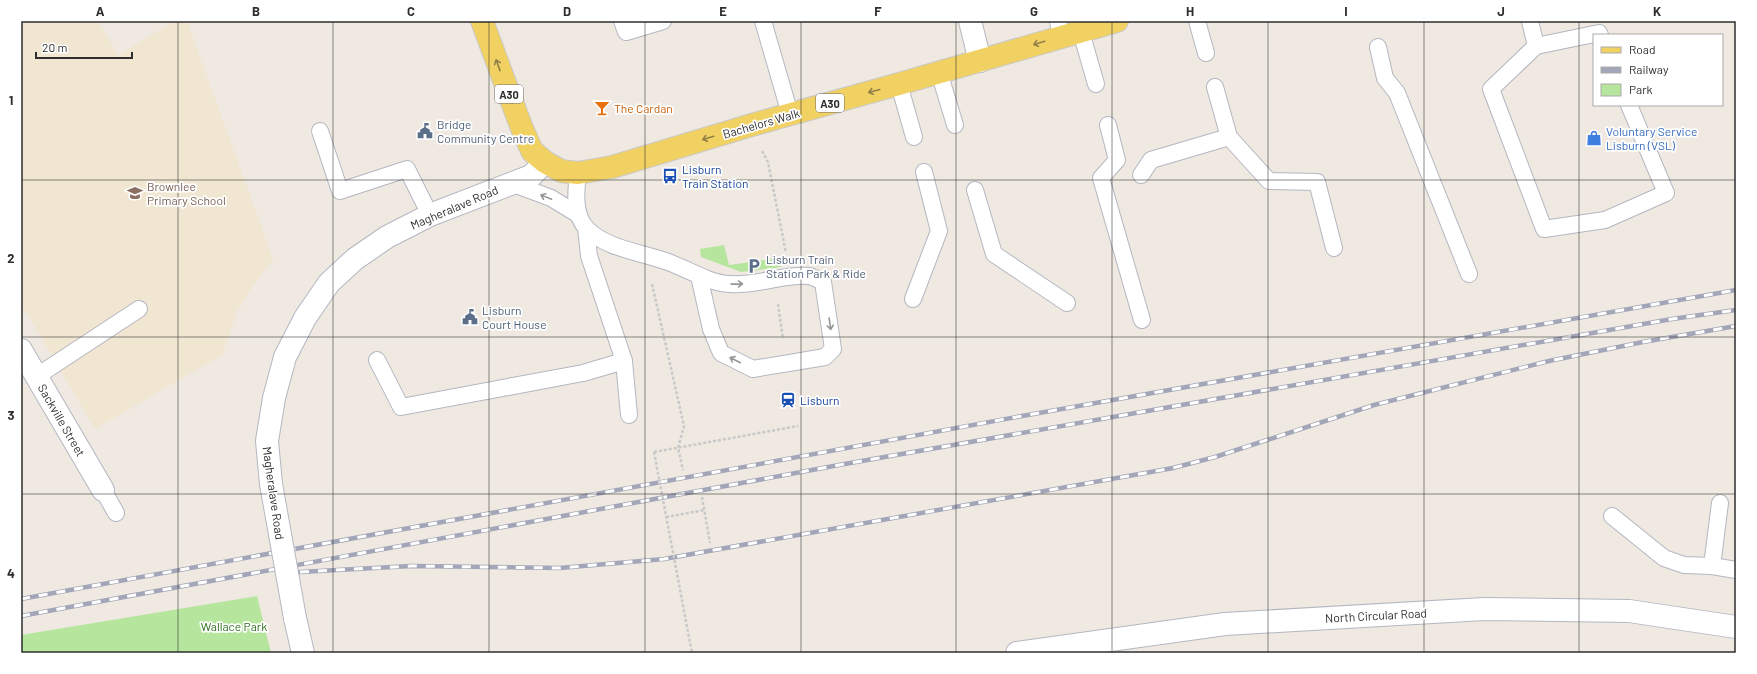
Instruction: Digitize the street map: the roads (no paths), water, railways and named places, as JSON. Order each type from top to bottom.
[{"type":"main road","name":"A30","points":[[482,21],[521,126],[532,150],[545,162]]},
{"type":"main road","name":"Bachelors Walk","points":[[545,162],[561,171],[578,173],[612,167],[790,114],[980,61],[1067,30],[1117,21]]},
{"type":"street","points":[[970,21],[980,61]]},
{"type":"street","name":"Magheralave Road","points":[[303,653],[295,618],[271,484],[267,441],[274,398],[285,357],[305,318],[329,283],[354,258],[386,237],[430,215],[531,176],[545,162]]},
{"type":"street","name":"Sackville Street","points":[[21,350],[103,490]]},
{"type":"street","name":"North Circular Road","points":[[1017,653],[1225,624],[1484,609],[1629,611],[1736,627]]},
{"type":"lane","points":[[622,21],[626,32],[663,21]]},
{"type":"lane","points":[[763,21],[790,114]]},
{"type":"lane","points":[[1197,21],[1206,53]]},
{"type":"lane","points":[[1530,21],[1536,46]]},
{"type":"lane","points":[[1067,30],[1096,84]]},
{"type":"lane","points":[[1593,34],[1536,46],[1491,89],[1544,229],[1605,220],[1666,194],[1629,106]]},
{"type":"lane","points":[[1378,47],[1385,78],[1398,93],[1469,274]]},
{"type":"lane","points":[[939,72],[955,125]]},
{"type":"lane","points":[[899,84],[914,137]]},
{"type":"lane","points":[[1215,87],[1229,137],[1269,181],[1317,182],[1334,248]]},
{"type":"lane","points":[[1108,125],[1117,160],[1101,178],[1142,320]]},
{"type":"lane","points":[[320,132],[340,191],[407,168],[430,215]]},
{"type":"lane","points":[[1141,175],[1151,160],[1229,137]]},
{"type":"lane","points":[[913,299],[940,232],[924,172]]},
{"type":"lane","points":[[578,173],[576,193],[589,256],[624,361],[629,415]]},
{"type":"lane","points":[[511,183],[551,198],[608,242],[668,262],[699,276],[729,284],[754,284],[791,277],[810,276],[823,282],[833,349],[825,357],[753,369],[721,353],[711,329],[699,276]]},
{"type":"lane","points":[[975,190],[994,254],[1067,303]]},
{"type":"lane","points":[[36,376],[139,309]]},
{"type":"lane","points":[[377,360],[401,407],[583,373],[624,361]]},
{"type":"lane","points":[[103,490],[116,513]]},
{"type":"lane","points":[[1712,566],[1720,503]]},
{"type":"lane","points":[[1612,516],[1664,558],[1684,566],[1712,566],[1736,570]]},
{"type":"railway","points":[[21,599],[1022,416],[1736,290]]},
{"type":"railway","points":[[21,616],[839,465],[1672,319],[1736,310]]},
{"type":"railway","points":[[282,573],[411,566],[560,568],[664,559],[1173,468],[1215,457],[1374,405],[1549,361],[1643,342],[1736,326]]},
{"type":"place","name":"The Cardan","points":[[602,108]]},
{"type":"place","name":"Bridge Community Centre","points":[[425,131]]},
{"type":"place","name":"Voluntary Service Lisburn (VSL)","points":[[1594,138]]},
{"type":"place","name":"Lisburn Train Station","points":[[670,176]]},
{"type":"place","name":"Brownlee Primary School","points":[[135,193]]},
{"type":"place","name":"Lisburn Train Station Park & Ride","points":[[754,266]]},
{"type":"place","name":"Lisburn Court House","points":[[470,317]]},
{"type":"place","name":"Lisburn","points":[[788,400]]},
{"type":"park label","name":"Wallace Park","points":[[234,626]]}]
